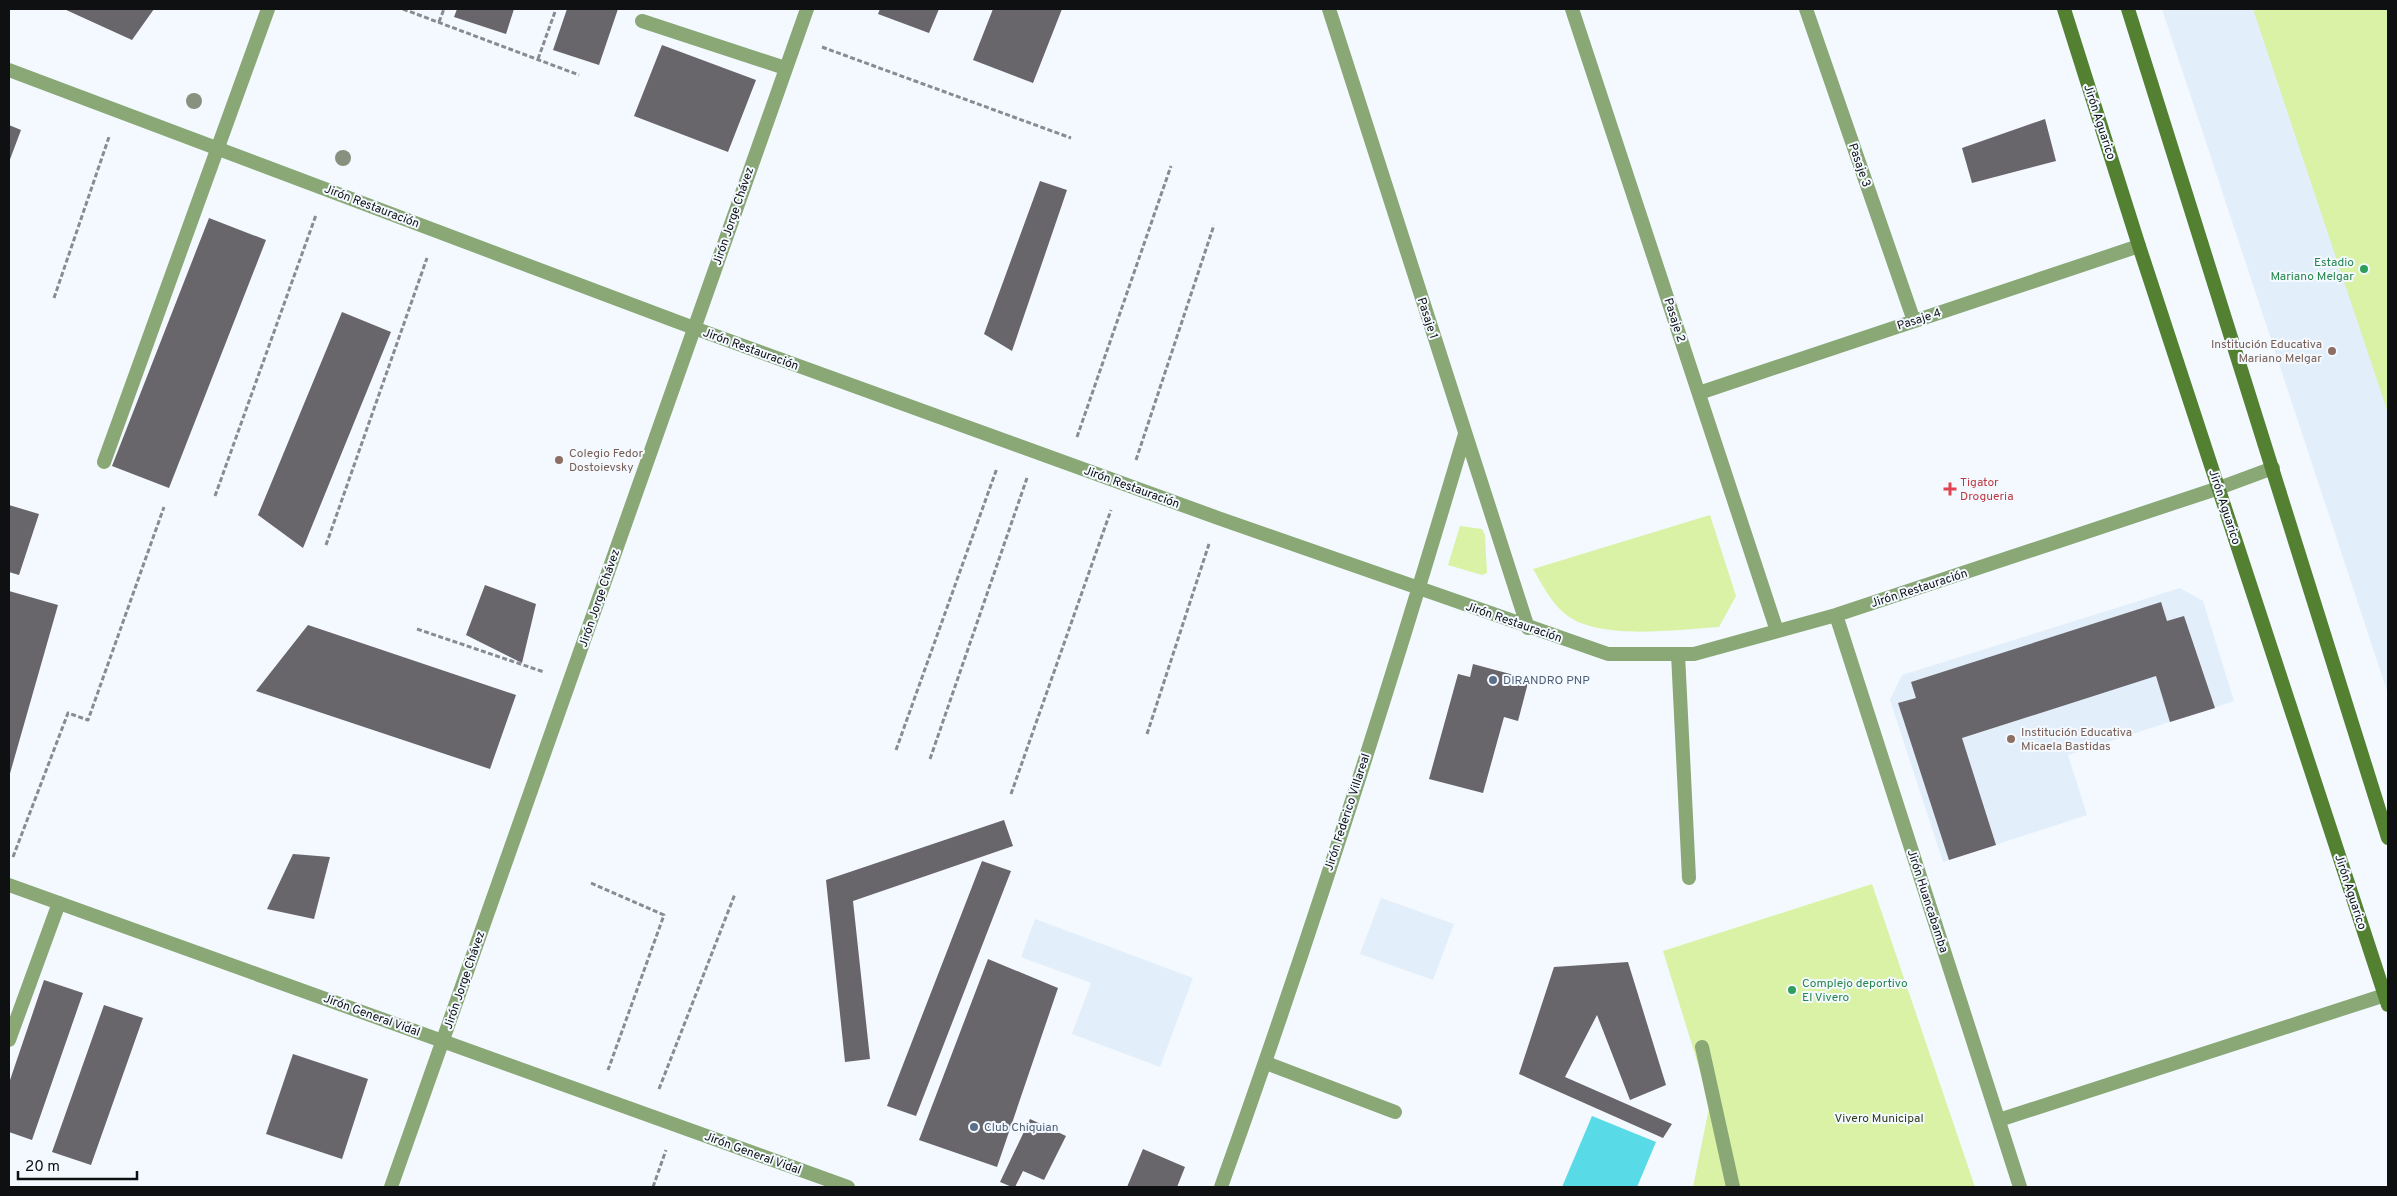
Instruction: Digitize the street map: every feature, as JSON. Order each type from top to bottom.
[{"type":"main road","name":"Jirón Aguarico","points":[[2064,9],[2139,246],[2387,1000]]},
{"type":"main road","points":[[2128,9],[2388,838]]},
{"type":"street","points":[[104,462],[268,9]]},
{"type":"street","name":"Jirón Jorge Chávez","points":[[391,1187],[807,9]]},
{"type":"street","name":"Pasaje 1","points":[[1329,9],[1528,628]]},
{"type":"street","name":"Pasaje 2","points":[[1572,9],[1777,631]]},
{"type":"street","name":"Pasaje 3","points":[[1806,9],[1914,321]]},
{"type":"street","points":[[642,21],[785,68]]},
{"type":"street","name":"Jirón Restauración","points":[[9,70],[694,328],[1419,590],[1608,654],[1694,654],[1836,615],[2219,488],[2273,468]]},
{"type":"street","name":"Pasaje 4","points":[[1699,393],[2139,246]]},
{"type":"street","name":"Jirón Federico Villareal","points":[[1221,1187],[1266,1063],[1419,590],[1465,434]]},
{"type":"street","name":"Jirón Huancabamba","points":[[1836,615],[2020,1187]]},
{"type":"street","points":[[1678,654],[1689,878]]},
{"type":"street","name":"Jirón General Vidal","points":[[9,885],[848,1187]]},
{"type":"street","points":[[9,1040],[58,902]]},
{"type":"street","points":[[1999,1120],[2387,1000]]},
{"type":"street","points":[[1702,1047],[1733,1187]]},
{"type":"street","points":[[1266,1063],[1395,1112]]},
{"type":"path","points":[[403,9],[579,74]]},
{"type":"path","points":[[439,22],[444,9]]},
{"type":"path","points":[[538,59],[556,9]]},
{"type":"path","points":[[796,37],[1070,138]]},
{"type":"path","points":[[54,298],[118,110]]},
{"type":"path","points":[[1068,464],[1171,166]]},
{"type":"path","points":[[215,496],[325,188]]},
{"type":"path","points":[[1011,794],[1124,484],[1214,225]]},
{"type":"path","points":[[326,544],[437,231]]},
{"type":"path","points":[[896,750],[1006,441]]},
{"type":"path","points":[[930,759],[1036,452]]},
{"type":"path","points":[[12,860],[68,713],[88,720],[164,507]]},
{"type":"path","points":[[1147,734],[1218,518]]},
{"type":"path","points":[[417,629],[570,681]]},
{"type":"path","points":[[591,883],[664,915],[599,1096]]},
{"type":"path","points":[[649,1114],[735,894]]},
{"type":"path","points":[[652,1187],[675,1124]]},
{"type":"shaded area","name":"Institución Educativa Mariano Melgar","points":[[2162,9],[2388,9],[2388,694]]},
{"type":"shaded area","name":"Institución Educativa Micaela Bastidas","points":[[2180,588],[2203,601],[2234,701],[2068,755],[2087,815],[1943,862],[1890,700],[1902,675]]},
{"type":"shaded area","points":[[1381,898],[1454,924],[1433,980],[1360,954]]},
{"type":"shaded area","points":[[1035,919],[1193,978],[1160,1067],[1072,1034],[1091,983],[1021,957]]},
{"type":"green space","name":"Estadio Mariano Melgar","points":[[2253,9],[2388,9],[2388,413]]},
{"type":"green space","points":[[1710,515],[1736,596],[1719,627],[1639,632],[1597,628],[1579,622],[1564,613],[1550,598],[1533,569]]},
{"type":"green space","points":[[1460,526],[1482,529],[1485,535],[1487,573],[1482,575],[1448,565]]},
{"type":"green space","name":"Vivero Municipal","points":[[1872,884],[1975,1187],[1693,1187],[1710,1103],[1663,951]]},
{"type":"water","points":[[1592,1116],[1656,1142],[1637,1187],[1562,1187]]},
{"type":"building","points":[[64,9],[154,9],[132,40]]},
{"type":"building","points":[[457,9],[514,9],[506,34],[454,17]]},
{"type":"building","points":[[567,9],[618,9],[599,65],[553,50]]},
{"type":"building","points":[[880,9],[939,9],[929,33],[878,14]]},
{"type":"building","points":[[993,9],[1062,9],[1033,83],[973,60]]},
{"type":"building","points":[[662,45],[756,80],[728,152],[634,116]]},
{"type":"building","points":[[2045,119],[2056,161],[1972,183],[1962,148]]},
{"type":"building","points":[[9,125],[21,130],[9,162]]},
{"type":"building","points":[[1040,181],[1067,190],[1012,351],[984,334]]},
{"type":"building","points":[[209,218],[266,240],[169,488],[112,466]]},
{"type":"building","points":[[342,312],[391,332],[303,548],[258,515]]},
{"type":"building","points":[[9,505],[39,514],[19,575],[9,572]]},
{"type":"building","points":[[485,585],[536,604],[522,663],[466,635]]},
{"type":"building","points":[[9,591],[58,605],[9,777]]},
{"type":"building","points":[[2161,602],[2167,621],[2184,616],[2215,708],[2170,722],[2156,676],[1962,738],[1996,845],[1949,860],[1898,703],[1916,698],[1911,682]]},
{"type":"building","points":[[308,625],[516,695],[490,769],[256,691]]},
{"type":"building","points":[[1473,664],[1529,679],[1518,721],[1504,717],[1483,793],[1429,779],[1458,674],[1470,677]]},
{"type":"building","points":[[1004,820],[1013,846],[853,901],[870,1059],[845,1062],[826,880]]},
{"type":"building","points":[[293,854],[330,857],[314,919],[267,909]]},
{"type":"building","points":[[982,861],[1011,871],[916,1116],[887,1106]]},
{"type":"building","points":[[988,959],[1058,988],[997,1167],[919,1140]]},
{"type":"building","points":[[1628,962],[1666,1085],[1630,1100],[1597,1015],[1565,1077],[1672,1124],[1663,1138],[1519,1074],[1554,967]]},
{"type":"building","points":[[44,980],[83,993],[32,1140],[9,1132],[9,1083]]},
{"type":"building","points":[[104,1005],[143,1018],[91,1165],[52,1152]]},
{"type":"building","points":[[293,1054],[368,1079],[342,1159],[266,1134]]},
{"type":"building","points":[[1030,1119],[1066,1136],[1044,1180],[1023,1171],[1015,1187],[1012,1187],[1000,1182]]},
{"type":"building","points":[[1143,1149],[1185,1167],[1177,1187],[1127,1187]]},
{"type":"place","name":"Estadio Mariano Melgar","points":[[2364,269]]},
{"type":"place","name":"Institución Educativa Mariano Melgar","points":[[2332,351]]},
{"type":"place","name":"Colegio Fedor Dostoievsky","points":[[559,460]]},
{"type":"place","name":"Tigator Drogueria","points":[[1950,489]]},
{"type":"place","name":"DIRANDRO PNP","points":[[1493,680]]},
{"type":"place","name":"Institución Educativa Micaela Bastidas","points":[[2011,739]]},
{"type":"place","name":"Complejo deportivo El Vivero","points":[[1792,990]]},
{"type":"place","name":"Club Chiquian","points":[[974,1127]]}]
